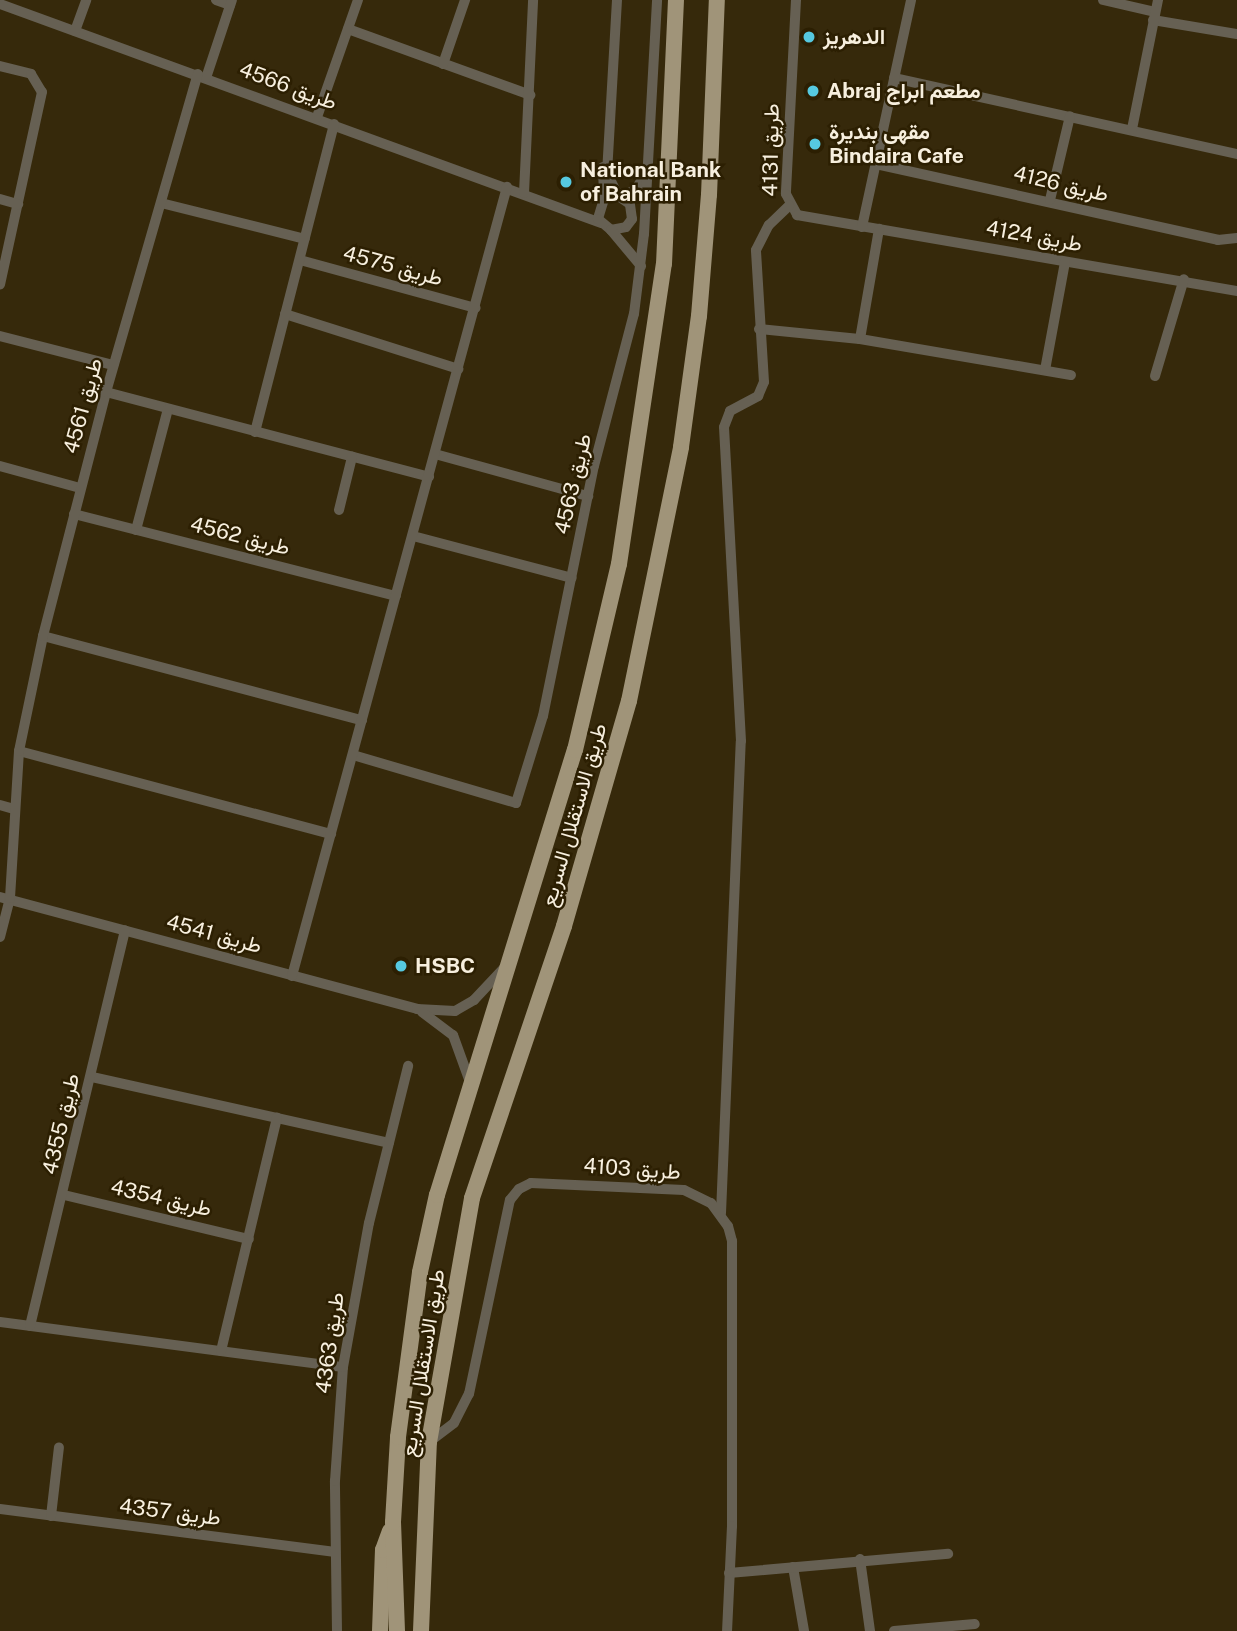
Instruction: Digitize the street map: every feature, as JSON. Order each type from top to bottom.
[{"type":"main road","name":"طريق الاستقلال السريع","points":[[397,1631],[393,1522],[398,1437],[420,1272],[437,1195],[575,750],[622,551],[664,264],[676,0]]},
{"type":"main road","name":"طريق الاستقلال السريع","points":[[421,1631],[429,1442],[472,1198],[590,839],[629,701],[657,575],[699,316],[716,75],[717,0]]},
{"type":"main road","points":[[380,1631],[383,1550],[393,1522]]},
{"type":"street","points":[[75,31],[86,0]]},
{"type":"street","points":[[216,0],[231,2]]},
{"type":"street","points":[[317,117],[358,0]]},
{"type":"street","points":[[443,64],[466,0]]},
{"type":"street","points":[[524,193],[533,0]]},
{"type":"street","points":[[611,230],[621,230],[632,219],[632,209],[620,197],[607,173],[617,0]]},
{"type":"street","name":"طريق 4563","points":[[353,755],[516,803],[543,716],[589,496],[624,356],[641,266],[657,0]]},
{"type":"street","name":"طريق 4131","points":[[796,0],[789,206],[803,217],[879,229]]},
{"type":"street","points":[[862,227],[911,0]]},
{"type":"street","points":[[1103,0],[1154,16],[1237,34]]},
{"type":"street","points":[[1132,129],[1158,0]]},
{"type":"street","name":"طريق 4561","points":[[0,937],[19,751],[43,636],[106,392],[161,202],[202,76],[231,2]]},
{"type":"street","name":"طريق 4566","points":[[0,4],[562,206],[601,223]]},
{"type":"street","points":[[348,29],[530,95]]},
{"type":"street","points":[[0,66],[31,74],[42,88],[0,284]]},
{"type":"street","points":[[894,78],[1237,154]]},
{"type":"street","points":[[1050,200],[1070,116]]},
{"type":"street","points":[[255,432],[334,124]]},
{"type":"street","points":[[610,137],[601,175],[601,223],[611,230],[641,266]]},
{"type":"street","name":"طريق 4126","points":[[876,164],[1050,200],[1217,240],[1237,238]]},
{"type":"street","points":[[602,202],[636,189],[648,167]]},
{"type":"street","points":[[292,976],[507,187]]},
{"type":"street","points":[[0,199],[18,204]]},
{"type":"street","points":[[161,202],[306,239]]},
{"type":"street","name":"طريق 4566","points":[[562,206],[602,202]]},
{"type":"street","points":[[727,1631],[732,1241],[721,1213],[741,741],[724,427],[730,411],[758,396],[764,382],[758,329],[756,250],[769,225],[789,206]]},
{"type":"street","points":[[860,340],[879,229]]},
{"type":"street","name":"طريق 4124","points":[[879,229],[1065,262],[1184,279],[1237,291]]},
{"type":"street","name":"طريق 4575","points":[[300,260],[476,308]]},
{"type":"street","points":[[1045,370],[1065,262]]},
{"type":"street","points":[[1155,376],[1184,279]]},
{"type":"street","points":[[285,314],[458,369]]},
{"type":"street","points":[[758,329],[860,340],[1071,375]]},
{"type":"street","points":[[0,335],[114,365]]},
{"type":"street","points":[[106,392],[429,477]]},
{"type":"street","points":[[136,530],[168,409]]},
{"type":"street","points":[[435,454],[589,496]]},
{"type":"street","points":[[339,510],[352,457]]},
{"type":"street","points":[[0,466],[80,488]]},
{"type":"street","name":"طريق 4562","points":[[74,513],[396,596]]},
{"type":"street","points":[[413,537],[572,578]]},
{"type":"street","points":[[43,636],[362,720]]},
{"type":"street","points":[[19,751],[331,834]]},
{"type":"street","points":[[0,805],[14,809]]},
{"type":"street","name":"طريق 4541","points":[[5,897],[417,1009]]},
{"type":"street","name":"طريق 4355","points":[[30,1326],[64,1195],[125,930]]},
{"type":"street","points":[[417,1009],[444,1013],[463,1007],[507,965]]},
{"type":"street","points":[[417,1009],[453,1035],[465,1058],[471,1085]]},
{"type":"street","name":"طريق 4363","points":[[337,1631],[335,1552],[343,1367],[389,1143],[408,1066]]},
{"type":"street","points":[[92,1077],[389,1143]]},
{"type":"street","points":[[221,1351],[277,1118]]},
{"type":"street","name":"طريق 4103","points":[[429,1442],[454,1423],[469,1394],[510,1200],[519,1189],[531,1183],[684,1190],[711,1203],[721,1213]]},
{"type":"street","name":"طريق 4354","points":[[64,1195],[249,1239]]},
{"type":"street","points":[[0,1322],[343,1367]]},
{"type":"street","points":[[51,1516],[59,1447]]},
{"type":"street","name":"طريق 4357","points":[[0,1510],[335,1552]]},
{"type":"street","points":[[729,1573],[860,1559],[948,1554]]},
{"type":"street","points":[[860,1559],[870,1631]]},
{"type":"street","points":[[793,1567],[804,1631]]},
{"type":"street","points":[[894,1631],[975,1624]]},
{"type":"place","name":"الدهريز","points":[[809,37]]},
{"type":"place","name":"Abraj مطعم ابراج","points":[[813,91]]},
{"type":"place","name":"مقهى بنديرة Bindaira Cafe","points":[[815,144]]},
{"type":"place","name":"National Bank of Bahrain","points":[[566,182]]},
{"type":"place","name":"HSBC","points":[[401,966]]}]
